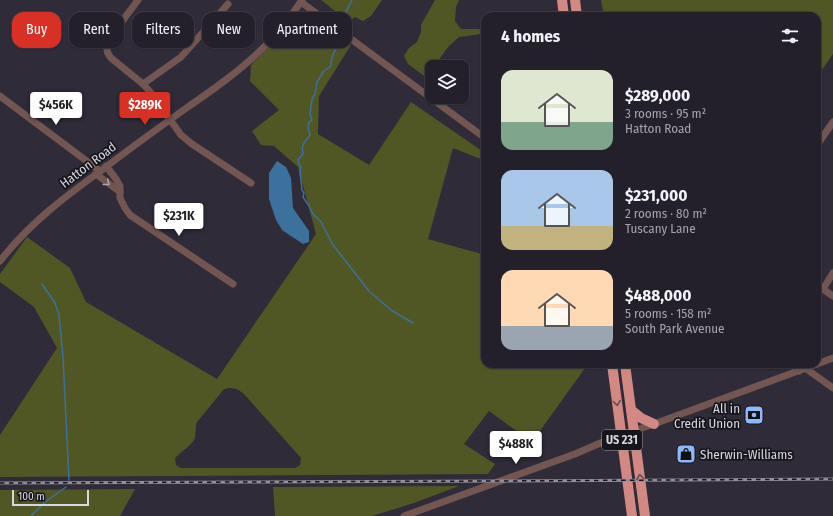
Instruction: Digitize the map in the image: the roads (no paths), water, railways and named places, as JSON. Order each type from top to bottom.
[{"type":"highway","points":[[563,12],[562,2],[575,1],[576,12]]},
{"type":"highway","points":[[612,368],[625,368]]},
{"type":"highway","name":"US 231","points":[[612,368],[632,516]]},
{"type":"highway","name":"US 231","points":[[625,368],[645,516]]},
{"type":"highway","points":[[631,410],[641,418],[654,424]]},
{"type":"street","points":[[138,0],[109,39],[107,54],[143,84],[152,94],[181,135],[192,144],[251,183]]},
{"type":"street","points":[[302,1],[481,135]]},
{"type":"street","name":"Hatton Road","points":[[0,261],[37,220],[53,207],[106,166],[218,86],[259,52],[278,33],[302,1]]},
{"type":"street","points":[[143,84],[181,57],[228,4]]},
{"type":"street","points":[[0,96],[98,172],[120,192]]},
{"type":"street","points":[[821,139],[833,122]]},
{"type":"street","points":[[106,166],[120,186],[120,198],[130,215],[233,284]]},
{"type":"street","points":[[821,286],[833,273]]},
{"type":"street","points":[[821,288],[833,296]]},
{"type":"street","points":[[821,362],[833,358]]},
{"type":"street","points":[[798,368],[833,388]]},
{"type":"street","points":[[404,516],[575,454],[621,435],[807,368]]},
{"type":"water","points":[[127,93],[142,100],[153,117],[145,121],[134,113],[122,99]]},
{"type":"water","points":[[277,161],[286,167],[291,178],[293,208],[309,231],[309,242],[303,244],[282,230],[276,220],[269,199],[269,173]]},
{"type":"waterway","points":[[346,12],[352,0]]},
{"type":"waterway","points":[[336,48],[332,57],[331,66],[324,71],[317,82],[315,94],[312,99],[310,114],[312,120],[309,122],[308,127],[310,135],[302,148],[303,154],[298,160],[301,167],[300,172],[302,190],[304,193],[303,197],[313,214],[321,222],[333,245],[369,291],[391,310],[413,323]]},
{"type":"waterway","points":[[42,284],[55,303],[59,315],[63,357],[69,480]]},
{"type":"waterway","points":[[31,516],[45,502],[66,487]]},
{"type":"railway","points":[[0,483],[833,479]]},
{"type":"place","name":"All in Credit Union","points":[[754,415]]},
{"type":"place","name":"Sherwin-Williams","points":[[686,454]]}]
